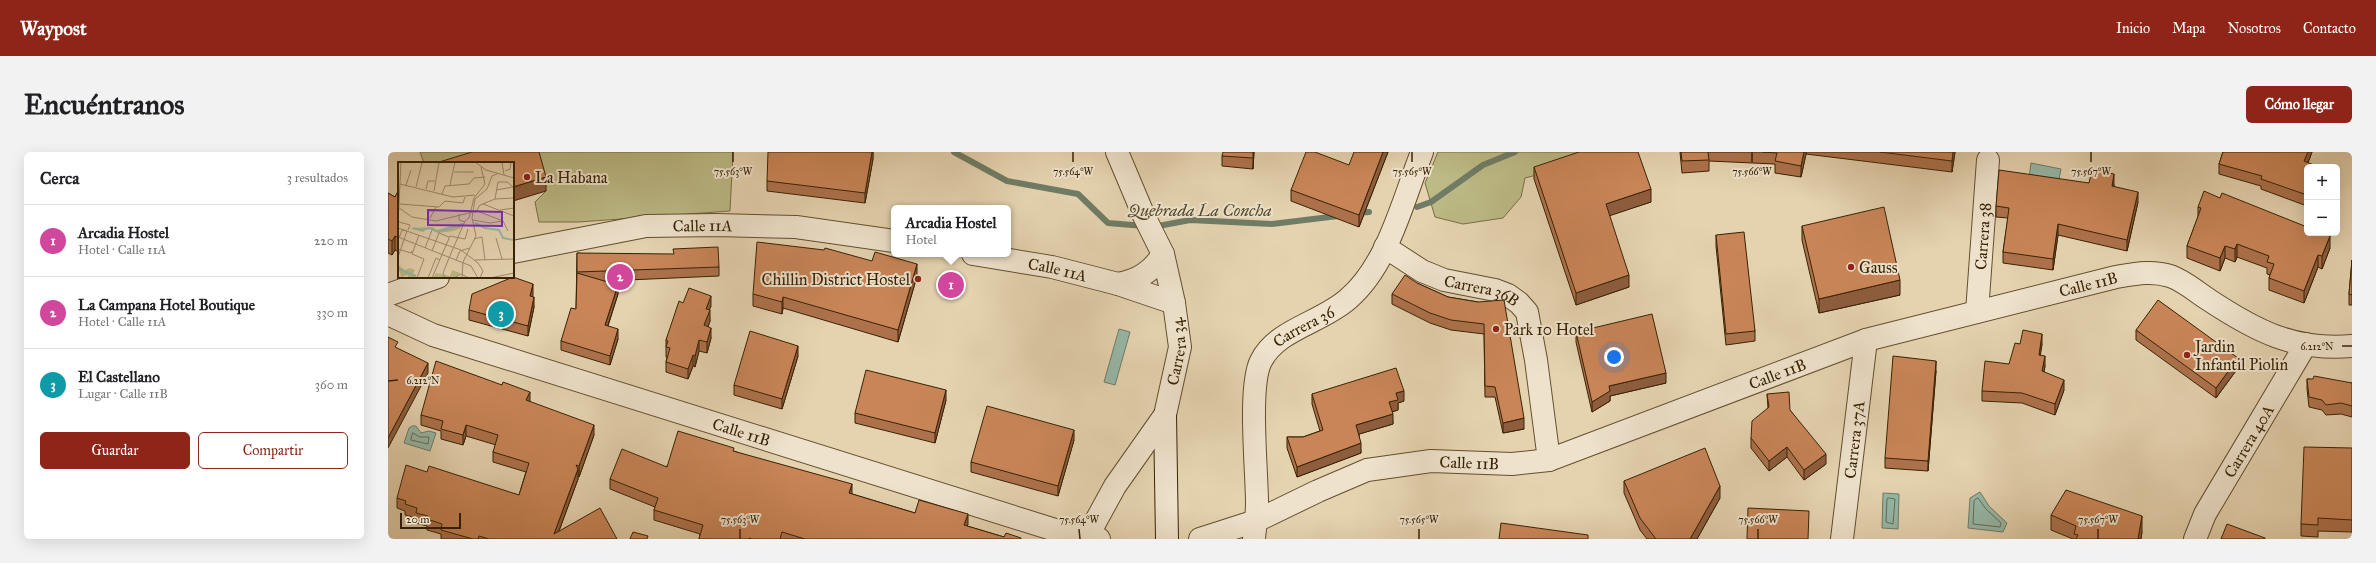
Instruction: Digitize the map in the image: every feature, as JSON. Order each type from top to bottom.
[{"type":"street","name":"Carrera 34","points":[[1091,538],[1115,486],[1165,415],[1180,347],[1174,303],[1160,247],[1144,216],[1117,152]]},
{"type":"street","name":"Carrera 36","points":[[1255,530],[1254,387],[1260,362],[1275,342],[1329,313],[1348,299],[1371,274],[1385,247],[1422,152]]},
{"type":"street","name":"Carrera 38","points":[[1977,312],[1988,160]]},
{"type":"street","name":"Calle 11A","points":[[514,252],[646,226],[717,225],[796,227],[891,241]]},
{"type":"street","points":[[1118,284],[1131,281],[1145,274],[1158,263],[1160,247]]},
{"type":"street","name":"Carrera 36B","points":[[1385,247],[1422,271],[1444,280],[1495,290],[1508,295],[1519,302],[1527,312],[1536,360],[1549,460]]},
{"type":"street","name":"Calle 11A","points":[[991,257],[1052,267],[1118,284],[1174,303]]},
{"type":"street","name":"Calle 11B","points":[[1200,539],[1255,530],[1318,490],[1367,470],[1431,461],[1512,464],[1549,460],[1866,340],[2116,277],[2147,273],[2171,276],[2249,326],[2278,338],[2306,344],[2338,347],[2352,346]]},
{"type":"street","points":[[388,295],[435,278]]},
{"type":"street","name":"Calle 11B","points":[[388,314],[433,335],[1063,532],[1091,538]]},
{"type":"street","name":"Carrera 37A","points":[[1842,539],[1866,340]]},
{"type":"street","name":"Carrera 40A","points":[[2195,539],[2205,514],[2306,344]]},
{"type":"street","points":[[1165,415],[1167,539]]},
{"type":"shaded area","points":[[420,152],[515,152],[468,162],[424,162]]},
{"type":"shaded area","points":[[534,152],[733,152],[730,211],[579,222],[539,222],[535,202],[546,191]]},
{"type":"shaded area","points":[[1438,152],[1598,152],[1552,171],[1525,178],[1521,197],[1503,218],[1463,224],[1435,217],[1425,183]]},
{"type":"water","points":[[2031,163],[2061,169],[2058,184],[2029,178]]},
{"type":"water","points":[[1119,329],[1130,332],[1115,385],[1104,382]]},
{"type":"water","points":[[416,426],[421,433],[429,431],[436,433],[430,451],[404,443],[409,428]]},
{"type":"water","points":[[1980,492],[1989,506],[2007,523],[2003,532],[1968,528],[1970,498]]},
{"type":"water","points":[[1883,493],[1899,494],[1898,529],[1882,528]]},
{"type":"building","points":[[472,152],[539,152],[546,177],[514,187],[514,162],[439,162]]},
{"type":"building","points":[[768,152],[872,152],[865,193],[767,181]]},
{"type":"building","points":[[1223,152],[1253,152],[1253,158],[1222,156]]},
{"type":"building","points":[[1306,152],[1315,152],[1349,165],[1354,152],[1383,152],[1359,215],[1291,190]]},
{"type":"building","points":[[1579,152],[1638,152],[1651,189],[1606,204],[1629,275],[1576,293],[1534,167]]},
{"type":"building","points":[[1681,152],[1708,152],[1709,160],[1682,161]]},
{"type":"building","points":[[1762,152],[1804,152],[1801,166],[1775,161],[1777,153]]},
{"type":"building","points":[[1880,152],[1953,152],[1952,161]]},
{"type":"building","points":[[2223,152],[2308,152],[2304,161],[2312,164],[2304,164],[2304,194],[2261,179],[2262,176],[2219,164]]},
{"type":"building","points":[[2092,169],[2114,174],[2112,186],[2138,192],[2127,240],[2058,224],[2053,259],[2003,252],[2009,208],[1996,206],[1999,170],[2089,183]]},
{"type":"building","points":[[398,191],[398,238],[395,236],[392,241],[388,239],[388,193],[395,197]]},
{"type":"building","points":[[2204,191],[2220,198],[2222,193],[2304,226],[2304,236],[2330,236],[2322,256],[2318,255],[2304,291],[2269,278],[2274,264],[2267,262],[2269,256],[2237,244],[2235,249],[2225,246],[2220,258],[2187,246],[2201,208],[2198,207]]},
{"type":"building","name":"Gauss","points":[[1884,207],[1900,280],[1819,299],[1802,226]]},
{"type":"building","points":[[1744,232],[1755,331],[1726,334],[1716,235]]},
{"type":"building","points":[[757,242],[824,250],[825,248],[872,261],[875,252],[917,264],[898,330],[783,297],[782,302],[753,294]]},
{"type":"building","points":[[718,247],[719,267],[577,272],[577,253],[674,254],[673,249]]},
{"type":"building","points":[[2352,260],[2352,295],[2349,294]]},
{"type":"building","points":[[577,273],[618,285],[605,325],[618,329],[610,356],[561,341],[571,308],[576,309]]},
{"type":"building","points":[[1405,275],[1417,283],[1448,297],[1478,302],[1504,300],[1524,418],[1503,423],[1495,387],[1485,386],[1484,324],[1451,320],[1430,313],[1392,294]]},
{"type":"building","points":[[514,277],[533,284],[530,296],[534,297],[528,326],[469,310],[472,294]]},
{"type":"building","points":[[689,288],[711,296],[706,309],[710,310],[704,325],[711,328],[707,342],[699,340],[695,356],[693,355],[688,369],[666,362],[670,348],[666,347],[668,341],[666,340],[679,301],[683,303]]},
{"type":"building","points":[[2158,300],[2238,358],[2216,388],[2136,330]]},
{"type":"building","points":[[1652,314],[1666,373],[1609,386],[1610,391],[1592,402],[1576,332]]},
{"type":"building","points":[[2023,330],[2042,334],[2039,355],[2045,356],[2042,371],[2064,380],[2055,404],[2022,393],[1982,391],[1985,361],[2009,364],[2015,343],[2020,344]]},
{"type":"building","points":[[750,331],[798,346],[782,399],[734,385]]},
{"type":"building","points":[[388,337],[398,342],[395,347],[428,363],[388,438]]},
{"type":"building","points":[[1893,356],[1936,361],[1928,461],[1885,458]]},
{"type":"building","points":[[436,361],[502,385],[503,382],[530,392],[526,400],[594,425],[579,466],[576,465],[578,469],[554,534],[600,508],[617,539],[489,539],[479,536],[478,539],[473,539],[441,530],[442,524],[427,519],[428,516],[416,513],[417,508],[405,504],[406,501],[397,498],[406,465],[427,472],[429,466],[519,495],[529,463],[493,452],[498,435],[466,425],[463,435],[441,429],[443,421],[421,415]]},
{"type":"building","points":[[1396,368],[1404,391],[1396,393],[1398,400],[1389,402],[1393,414],[1356,425],[1361,443],[1297,467],[1287,437],[1303,437],[1323,430],[1312,394]]},
{"type":"building","points":[[866,370],[946,390],[935,433],[855,413]]},
{"type":"building","points":[[2314,376],[2352,383],[2352,406],[2341,403],[2326,405],[2322,400],[2309,397],[2307,379],[2313,379]]},
{"type":"building","points":[[1789,392],[1790,410],[1826,454],[1804,470],[1787,447],[1769,461],[1751,438],[1752,421],[1769,407],[1767,394]]},
{"type":"building","points":[[987,406],[1074,430],[1058,486],[971,462]]},
{"type":"building","points":[[678,431],[734,448],[733,451],[852,484],[849,493],[915,513],[919,500],[968,514],[964,525],[1004,537],[1006,533],[1021,539],[805,539],[782,532],[780,539],[699,539],[703,525],[654,510],[658,498],[610,479],[622,449],[667,467]]},
{"type":"building","points":[[2304,447],[2352,448],[2352,520],[2318,518],[2318,525],[2301,524]]},
{"type":"building","points":[[1705,448],[1720,486],[1690,539],[1656,539],[1640,518],[1624,481]]},
{"type":"building","points":[[2066,490],[2142,516],[2138,539],[2076,539],[2078,535],[2074,534],[2076,526],[2051,515]]},
{"type":"building","points":[[1748,508],[1809,511],[1808,539],[1747,539]]},
{"type":"building","points":[[1501,523],[1588,535],[1588,539],[1499,539]]},
{"type":"building","points":[[2227,524],[2265,538],[2265,539],[2221,539]]},
{"type":"building","points":[[633,532],[648,536],[647,539],[630,539]]},
{"type":"waterway","name":"Quebrada La Concha","points":[[954,152],[1007,181],[1078,194],[1108,223],[1144,226]]},
{"type":"waterway","name":"Quebrada La Concha","points":[[1417,207],[1431,202],[1483,165],[1515,152]]},
{"type":"waterway","name":"Quebrada La Concha","points":[[1357,213],[1369,212]]},
{"type":"waterway","name":"Quebrada La Concha","points":[[1153,227],[1190,220],[1272,224],[1338,216]]},
{"type":"place","name":"La Habana","points":[[527,177]]},
{"type":"place","name":"Gauss","points":[[1851,267]]},
{"type":"place","name":"La Campana Hotel Boutique","points":[[620,277]]},
{"type":"place","name":"Chillin District Hostel","points":[[918,279]]},
{"type":"place","name":"Arcadia Hostel","points":[[951,285]]},
{"type":"place","name":"El Castellano","points":[[501,314]]},
{"type":"place","name":"Park 10 Hotel","points":[[1496,329]]},
{"type":"place","name":"Jardin Infantil Piolin","points":[[2187,355]]}]
